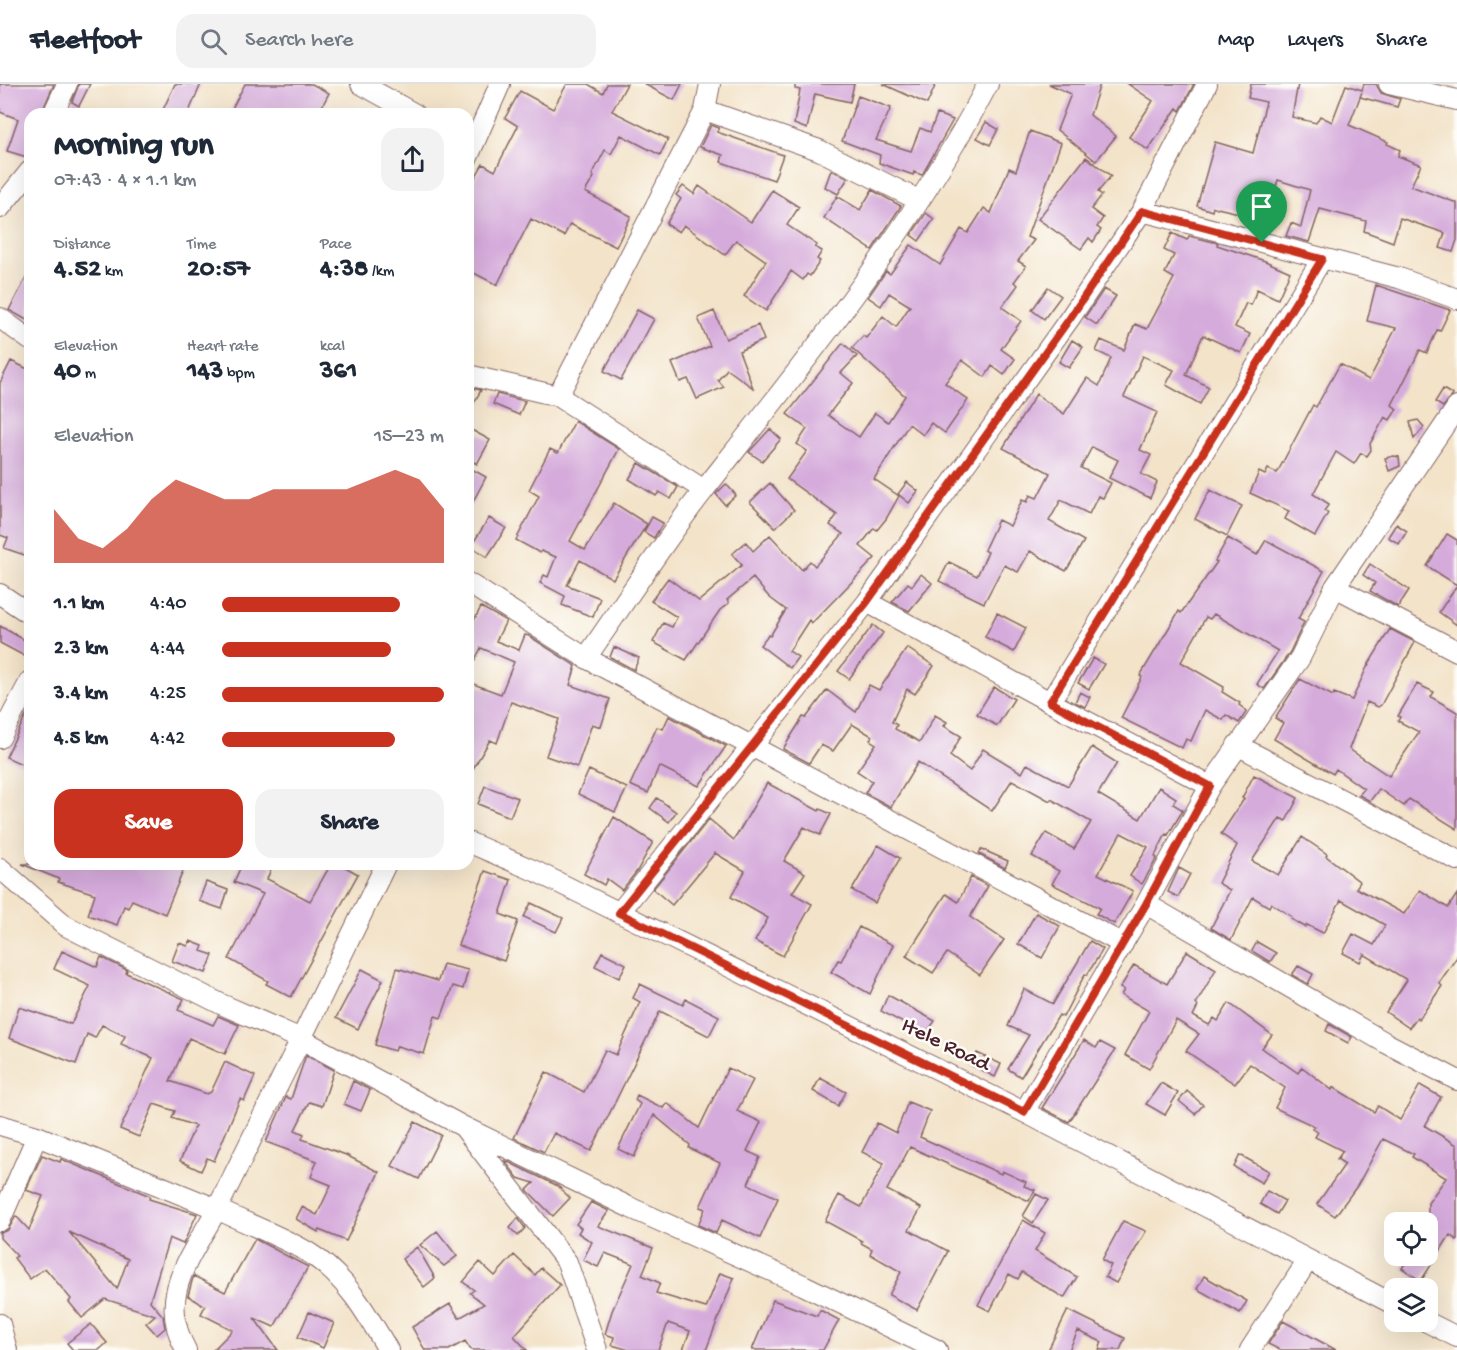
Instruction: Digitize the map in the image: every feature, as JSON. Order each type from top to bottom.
[{"type":"street","points":[[56,108],[67,84]]},
{"type":"street","points":[[361,84],[404,108]]},
{"type":"street","points":[[474,141],[501,84]]},
{"type":"street","points":[[558,396],[705,110],[710,84]]},
{"type":"street","points":[[586,658],[704,490],[824,340],[958,141],[988,84]]},
{"type":"street","points":[[619,913],[867,602],[1070,318],[1142,211],[1207,84]]},
{"type":"street","points":[[1389,84],[1457,100]]},
{"type":"street","points":[[705,110],[819,150],[918,200]]},
{"type":"street","points":[[0,208],[7,186],[24,175]]},
{"type":"street","points":[[1142,211],[1400,278],[1457,299]]},
{"type":"street","points":[[1050,702],[1322,259]]},
{"type":"street","points":[[0,318],[24,336]]},
{"type":"street","points":[[474,376],[558,396],[704,490]]},
{"type":"street","points":[[1024,1112],[1146,904],[1210,786],[1300,658],[1335,586],[1457,407]]},
{"type":"street","points":[[1335,586],[1457,651]]},
{"type":"street","points":[[474,587],[586,658],[1123,944]]},
{"type":"street","points":[[0,594],[24,610]]},
{"type":"street","points":[[867,602],[1210,786]]},
{"type":"street","points":[[0,738],[24,692]]},
{"type":"street","points":[[1237,745],[1457,860]]},
{"type":"street","name":"Itele Road","points":[[474,845],[619,913],[1024,1112],[1384,1299]]},
{"type":"street","points":[[0,868],[66,926],[220,1005],[301,1039],[464,1127],[631,1208],[803,1285],[937,1350]]},
{"type":"street","points":[[186,1350],[178,1336],[172,1315],[177,1283],[217,1209],[383,870]]},
{"type":"street","points":[[1146,904],[1386,1043],[1457,1080]]},
{"type":"street","points":[[0,1125],[37,1136],[217,1209],[310,1253],[330,1269],[348,1289],[388,1350]]},
{"type":"street","points":[[464,1127],[567,1262],[597,1350]]},
{"type":"street","points":[[0,1221],[37,1136]]},
{"type":"street","points":[[1250,1350],[1308,1260]]},
{"type":"street","points":[[0,1324],[7,1350]]},
{"type":"street","points":[[1438,1327],[1457,1336]]},
{"type":"building","points":[[0,84],[54,84],[44,108],[24,108],[24,156],[7,151],[18,119],[0,112]]},
{"type":"building","points":[[79,84],[90,84],[79,106],[72,102]]},
{"type":"building","points":[[175,84],[201,84],[191,108],[164,108]]},
{"type":"building","points":[[245,84],[312,84],[329,93],[321,108],[232,108]]},
{"type":"building","points":[[567,84],[588,84],[603,93],[607,84],[627,84],[612,111],[668,139],[660,155],[621,135],[611,154],[605,150],[592,175],[594,177],[585,192],[631,216],[616,247],[570,224],[564,236],[531,219],[497,285],[474,273],[474,180],[483,164],[495,171],[518,126],[505,118],[520,91],[553,109]]},
{"type":"building","points":[[644,84],[682,84],[674,100]]},
{"type":"building","points":[[795,84],[854,84],[850,102],[815,94],[807,129],[794,124],[800,90],[795,89]]},
{"type":"building","points":[[883,84],[936,84],[927,104]]},
{"type":"building","points":[[1049,84],[1100,84],[1090,115],[1116,136],[1096,161],[1057,130],[1071,94]]},
{"type":"building","points":[[1128,84],[1194,84],[1180,111],[1177,108],[1148,150],[1129,137],[1153,101]]},
{"type":"building","points":[[1251,84],[1298,84],[1292,117],[1316,123],[1320,116],[1332,122],[1346,85],[1362,90],[1364,84],[1376,84],[1381,93],[1400,99],[1397,107],[1360,97],[1349,125],[1388,142],[1387,144],[1400,150],[1398,156],[1421,165],[1411,186],[1457,203],[1457,240],[1453,252],[1440,248],[1445,233],[1400,218],[1393,242],[1364,231],[1366,221],[1320,209],[1309,242],[1286,236],[1291,223],[1301,227],[1310,190],[1278,180],[1275,190],[1264,187],[1256,221],[1242,218],[1243,214],[1213,207],[1212,211],[1197,206],[1215,142],[1253,153],[1266,102],[1248,98]]},
{"type":"building","points":[[858,96],[891,108],[876,140],[911,151],[920,128],[930,132],[937,114],[953,120],[922,175],[914,172],[913,175],[879,163],[880,155],[842,141]]},
{"type":"building","points":[[986,122],[998,129],[990,145],[977,138]]},
{"type":"building","points":[[711,125],[719,128],[717,132],[783,155],[774,180],[721,162],[723,155],[700,147]]},
{"type":"building","points":[[1030,131],[1061,143],[1027,237],[1034,240],[1018,261],[1026,266],[1014,282],[1018,285],[1002,307],[1021,321],[1001,349],[1015,359],[1004,375],[992,366],[985,377],[962,360],[945,383],[968,400],[945,433],[931,423],[923,435],[909,424],[874,479],[899,496],[886,519],[877,530],[874,528],[860,546],[875,558],[812,623],[809,620],[789,651],[798,657],[790,668],[760,645],[768,635],[770,636],[786,610],[769,597],[753,578],[727,600],[729,603],[720,610],[686,660],[653,642],[663,623],[672,627],[677,617],[651,601],[668,578],[699,601],[742,565],[732,554],[746,542],[753,551],[770,535],[802,570],[810,561],[815,566],[843,534],[830,525],[837,515],[787,479],[807,451],[797,444],[807,429],[787,414],[843,343],[857,356],[841,373],[853,383],[828,415],[859,437],[875,413],[888,422],[905,396],[852,348],[863,336],[866,338],[883,316],[896,327],[910,306],[889,293],[881,306],[868,297],[886,271],[890,274],[911,245],[940,265],[961,229],[968,233],[984,208],[991,213],[1009,168],[1016,171]]},
{"type":"building","points":[[1086,157],[1111,176],[1098,192],[1102,195],[1091,209],[1103,218],[1097,227],[1101,230],[1093,242],[1089,238],[1081,249],[1038,219]]},
{"type":"building","points":[[831,170],[848,178],[838,194],[825,187]]},
{"type":"building","points":[[683,186],[694,194],[699,186],[751,222],[772,190],[799,207],[787,225],[817,245],[815,247],[822,251],[817,259],[820,261],[810,276],[807,274],[803,280],[791,271],[766,311],[744,296],[766,261],[736,240],[725,255],[684,225],[679,232],[666,224],[681,199],[676,195]]},
{"type":"building","points":[[872,190],[901,206],[872,250],[824,218],[837,196],[860,210]]},
{"type":"building","points":[[926,213],[934,219],[919,241],[911,235]]},
{"type":"building","points":[[1172,233],[1187,240],[1189,236],[1218,243],[1217,245],[1290,272],[1278,299],[1257,289],[1251,305],[1246,303],[1235,327],[1250,334],[1241,353],[1203,335],[1186,375],[1209,387],[1200,404],[1166,385],[1174,370],[1143,356],[1124,397],[1157,412],[1140,450],[1151,455],[1141,474],[1157,482],[1150,498],[1109,478],[1118,460],[1092,447],[1081,468],[1111,483],[1103,498],[1098,496],[1089,514],[1061,500],[1049,521],[1084,541],[1066,571],[1030,551],[1018,572],[1004,565],[984,603],[939,581],[949,562],[977,576],[988,552],[984,550],[998,520],[1010,526],[1022,500],[1027,502],[1030,495],[1037,498],[1050,473],[1003,448],[1036,394],[1064,414],[1087,378],[1099,386],[1111,358],[1096,351],[1101,340],[1124,350],[1135,324],[1147,329],[1174,278],[1165,273],[1174,255],[1164,250]]},
{"type":"building","points":[[24,282],[24,319],[9,310]]},
{"type":"building","points":[[1376,285],[1450,310],[1440,331],[1437,330],[1427,353],[1420,350],[1392,405],[1397,409],[1390,420],[1385,417],[1370,444],[1371,450],[1367,456],[1361,453],[1354,464],[1336,452],[1313,494],[1329,504],[1324,511],[1328,513],[1315,536],[1285,519],[1289,511],[1250,493],[1259,472],[1265,475],[1268,469],[1277,473],[1313,405],[1316,407],[1340,364],[1369,380],[1396,328],[1367,321]]},
{"type":"building","points":[[1048,287],[1061,296],[1044,319],[1032,310]]},
{"type":"building","points":[[1104,289],[1116,296],[1097,325],[1085,317]]},
{"type":"building","points":[[637,310],[654,319],[621,380],[604,371]]},
{"type":"building","points":[[714,311],[726,339],[758,325],[764,340],[739,351],[753,388],[727,369],[718,380],[724,387],[697,399],[688,379],[680,382],[672,363],[710,346],[698,318]]},
{"type":"building","points":[[1072,340],[1083,347],[1069,368],[1059,362]]},
{"type":"building","points":[[11,361],[24,367],[24,555],[4,548],[8,538],[0,535],[0,383]]},
{"type":"building","points":[[474,388],[481,390],[474,403]]},
{"type":"building","points":[[1443,389],[1453,395],[1443,407],[1435,402]]},
{"type":"building","points":[[497,394],[525,401],[519,415],[493,404]]},
{"type":"building","points":[[1418,420],[1424,427],[1414,439],[1410,422]]},
{"type":"building","points":[[575,421],[619,449],[570,541],[585,550],[614,503],[647,524],[613,579],[580,560],[567,585],[600,598],[593,617],[562,605],[565,596],[540,583],[544,575],[548,577],[556,557],[541,551],[540,553],[516,540],[539,496],[529,490],[550,449],[558,453]]},
{"type":"building","points":[[770,429],[781,439],[762,461],[749,452]]},
{"type":"building","points":[[474,431],[490,440],[477,464],[474,462]]},
{"type":"building","points":[[1399,457],[1400,466],[1389,471],[1385,458]]},
{"type":"building","points":[[639,463],[678,487],[671,499],[659,492],[656,496],[629,479]]},
{"type":"building","points":[[474,470],[486,477],[474,500]]},
{"type":"building","points":[[907,482],[918,491],[909,503],[898,494]]},
{"type":"building","points":[[770,483],[794,510],[775,528],[750,502]]},
{"type":"building","points":[[726,484],[736,495],[725,505],[716,494]]},
{"type":"building","points":[[1210,490],[1242,506],[1227,536],[1195,519]]},
{"type":"building","points":[[652,517],[663,523],[654,538],[644,532]]},
{"type":"building","points":[[489,518],[506,528],[487,557],[474,548],[474,541]]},
{"type":"building","points":[[1396,524],[1407,531],[1399,544],[1388,537]]},
{"type":"building","points":[[1447,534],[1457,540],[1457,585],[1427,566]]},
{"type":"building","points":[[1228,538],[1257,555],[1266,540],[1324,571],[1298,619],[1304,622],[1290,652],[1264,689],[1257,684],[1278,651],[1214,614],[1210,619],[1206,617],[1181,662],[1224,687],[1222,692],[1240,703],[1239,705],[1247,711],[1239,723],[1226,715],[1223,720],[1205,710],[1191,741],[1186,739],[1182,748],[1121,718],[1142,677],[1140,676],[1179,611],[1181,613],[1217,562],[1215,561]]},
{"type":"building","points":[[1370,564],[1409,590],[1398,607],[1370,591],[1375,583],[1363,575]]},
{"type":"building","points":[[921,574],[932,583],[909,611],[892,602],[908,583],[912,586]]},
{"type":"building","points":[[1457,585],[1457,625],[1439,612]]},
{"type":"building","points":[[481,607],[506,621],[496,641],[519,650],[525,635],[529,636],[576,666],[570,685],[610,699],[601,727],[592,724],[577,767],[546,756],[559,719],[511,702],[497,743],[490,740],[474,767],[474,684],[501,694],[514,662],[481,648],[474,661],[474,620]]},
{"type":"building","points":[[997,613],[1026,628],[1014,652],[985,637]]},
{"type":"building","points":[[873,625],[883,633],[849,679],[838,671]]},
{"type":"building","points":[[0,626],[24,640],[24,656],[0,643]]},
{"type":"building","points":[[1390,629],[1415,642],[1381,705],[1378,707],[1367,702],[1349,749],[1389,776],[1419,732],[1398,721],[1400,717],[1398,716],[1417,684],[1434,692],[1431,697],[1457,712],[1457,829],[1409,799],[1404,806],[1379,789],[1370,801],[1359,795],[1364,789],[1336,769],[1333,774],[1274,739],[1283,723],[1275,718],[1300,679],[1333,696],[1334,693],[1352,700],[1367,667]]},
{"type":"building","points":[[614,647],[639,658],[634,670],[610,657]]},
{"type":"building","points":[[907,648],[934,666],[915,694],[907,689],[892,722],[897,725],[895,729],[920,742],[935,715],[947,722],[944,726],[961,736],[950,756],[970,771],[983,749],[1022,773],[1027,764],[1068,786],[1092,747],[1117,763],[1098,794],[1140,819],[1159,787],[1176,798],[1173,804],[1183,810],[1168,835],[1166,834],[1155,856],[1157,858],[1142,884],[1130,876],[1148,847],[1121,833],[1098,874],[1133,891],[1114,924],[1096,914],[1100,908],[1052,884],[1059,871],[1032,856],[1046,833],[1074,849],[1091,822],[1051,799],[1050,801],[1012,780],[992,811],[918,762],[891,807],[865,793],[872,781],[857,771],[876,744],[870,740],[872,736],[852,724],[833,751],[821,745],[809,763],[783,749],[803,717],[806,718],[827,690],[856,712],[869,685],[879,690]]},
{"type":"building","points":[[1093,658],[1104,664],[1089,689],[1078,683]]},
{"type":"building","points":[[994,687],[1014,699],[997,726],[977,714]]},
{"type":"building","points":[[1080,692],[1090,697],[1085,707],[1075,702]]},
{"type":"building","points":[[669,716],[726,746],[699,786],[659,766],[648,793],[630,785],[657,727],[663,729]]},
{"type":"building","points":[[24,720],[24,765],[6,757]]},
{"type":"building","points":[[589,770],[627,788],[615,812],[578,794]]},
{"type":"building","points":[[1254,775],[1298,798],[1286,821],[1280,818],[1252,861],[1278,875],[1302,837],[1327,854],[1326,856],[1360,882],[1356,888],[1404,914],[1420,890],[1448,908],[1457,894],[1457,957],[1439,983],[1442,986],[1419,1019],[1417,1017],[1409,1028],[1386,1012],[1407,980],[1364,954],[1360,962],[1343,953],[1353,934],[1374,945],[1385,925],[1341,900],[1323,933],[1291,919],[1292,917],[1271,903],[1269,907],[1253,897],[1231,940],[1211,928],[1230,890],[1218,883],[1237,845],[1221,834],[1244,799],[1242,798]]},
{"type":"building","points":[[767,783],[819,811],[820,809],[831,814],[820,835],[804,827],[784,861],[805,873],[792,893],[812,904],[783,956],[755,941],[768,918],[731,897],[745,871],[715,853],[672,905],[653,889],[709,819],[734,840]]},
{"type":"building","points":[[485,786],[518,798],[510,817],[478,804]]},
{"type":"building","points":[[657,798],[676,812],[669,822],[650,808]]},
{"type":"building","points":[[614,817],[653,842],[637,871],[622,890],[607,879],[604,885],[584,874]]},
{"type":"building","points":[[878,845],[900,858],[875,903],[852,890]]},
{"type":"building","points":[[981,849],[1008,861],[1005,868],[979,854]]},
{"type":"building","points":[[1179,868],[1190,874],[1178,897],[1168,892]]},
{"type":"building","points":[[37,870],[183,870],[165,914],[132,900],[128,908],[124,906],[117,925],[88,915],[95,894],[58,882],[59,879]]},
{"type":"building","points":[[239,870],[271,870],[267,879],[310,901],[328,870],[351,870],[358,874],[291,997],[266,984],[268,981],[229,959],[263,894],[234,882]]},
{"type":"building","points":[[485,871],[511,880],[500,914],[518,921],[504,961],[458,945]]},
{"type":"building","points":[[971,877],[988,886],[970,917],[1004,940],[980,975],[947,953],[933,973],[906,956],[946,894],[958,902]]},
{"type":"building","points":[[206,882],[228,890],[222,909],[199,901]]},
{"type":"building","points":[[531,903],[563,918],[556,932],[524,917]]},
{"type":"building","points":[[1036,913],[1060,926],[1042,958],[1018,944]]},
{"type":"building","points":[[859,927],[893,945],[870,994],[831,972],[838,960],[841,961]]},
{"type":"building","points":[[190,941],[203,946],[201,951],[213,955],[206,973],[172,961],[179,943],[188,946]]},
{"type":"building","points":[[1090,941],[1103,949],[1087,975],[1085,974],[1063,1017],[1059,1015],[1021,1077],[1008,1069],[1029,1035],[1008,1026],[1024,989],[1053,1004]]},
{"type":"building","points":[[1257,942],[1276,953],[1270,962],[1252,951]]},
{"type":"building","points":[[62,951],[97,967],[101,957],[127,970],[126,973],[184,999],[178,1010],[213,1025],[218,1016],[239,1025],[225,1054],[189,1038],[170,1081],[207,1094],[211,1092],[225,1062],[255,1076],[244,1101],[240,1099],[214,1161],[207,1158],[201,1171],[180,1161],[195,1126],[172,1118],[175,1111],[154,1104],[139,1137],[120,1129],[153,1058],[121,1044],[125,1036],[102,1025],[95,1038],[87,1034],[76,1064],[9,1038],[19,1007],[71,1024],[90,986],[54,969]]},
{"type":"building","points":[[1187,951],[1216,969],[1196,1004],[1198,1006],[1193,1016],[1209,1025],[1214,1018],[1218,1021],[1229,1003],[1272,1035],[1262,1048],[1298,1073],[1302,1067],[1332,1090],[1333,1087],[1374,1112],[1378,1106],[1400,1120],[1420,1085],[1441,1097],[1425,1126],[1457,1145],[1457,1240],[1450,1235],[1438,1254],[1438,1212],[1428,1212],[1428,1203],[1446,1178],[1412,1157],[1414,1154],[1383,1139],[1357,1186],[1335,1216],[1317,1204],[1345,1164],[1337,1159],[1343,1151],[1315,1137],[1318,1132],[1312,1129],[1314,1126],[1275,1108],[1285,1088],[1250,1064],[1235,1084],[1186,1051],[1199,1034],[1176,1020],[1149,1069],[1125,1055],[1149,1011],[1121,995],[1124,990],[1120,988],[1134,965],[1167,984]]},
{"type":"building","points":[[602,952],[626,964],[619,978],[595,966]]},
{"type":"building","points":[[443,964],[468,970],[463,989],[453,986],[441,1018],[435,1016],[424,1054],[397,1046],[395,1051],[375,1045],[397,968],[438,981]]},
{"type":"building","points":[[1298,966],[1313,974],[1308,984],[1292,975]]},
{"type":"building","points":[[362,969],[383,980],[358,1029],[336,1018]]},
{"type":"building","points":[[640,984],[683,1005],[686,999],[719,1016],[709,1036],[660,1011],[591,1151],[554,1133],[544,1152],[514,1138],[546,1072],[584,1092],[605,1050],[616,1055],[640,1002],[633,998]]},
{"type":"building","points":[[888,995],[935,1021],[925,1035],[881,1011]]},
{"type":"building","points":[[1329,1024],[1352,1037],[1348,1043],[1326,1031]]},
{"type":"building","points":[[1084,1040],[1096,1048],[1100,1042],[1115,1050],[1069,1122],[1042,1108]]},
{"type":"building","points":[[977,1053],[1001,1064],[995,1077],[971,1065]]},
{"type":"building","points":[[306,1055],[334,1070],[322,1106],[309,1102],[295,1130],[304,1134],[302,1139],[346,1155],[379,1172],[346,1241],[319,1230],[318,1232],[296,1219],[302,1207],[317,1215],[331,1185],[311,1177],[317,1161],[266,1142],[286,1097],[291,1099]]},
{"type":"building","points":[[728,1068],[753,1080],[737,1111],[761,1122],[747,1151],[760,1157],[748,1184],[778,1198],[760,1238],[722,1220],[716,1233],[698,1225],[705,1209],[700,1207],[720,1163],[689,1148],[690,1145],[654,1115],[634,1157],[618,1149],[640,1104],[635,1100],[637,1095],[663,1108],[667,1103],[699,1128]]},
{"type":"building","points":[[820,1078],[846,1092],[838,1106],[813,1091]]},
{"type":"building","points":[[353,1081],[370,1090],[361,1111],[344,1104]]},
{"type":"building","points":[[1161,1083],[1178,1093],[1165,1115],[1146,1104]]},
{"type":"building","points":[[1187,1091],[1203,1105],[1195,1114],[1179,1101]]},
{"type":"building","points":[[908,1102],[930,1111],[920,1137],[1001,1174],[1002,1171],[1026,1182],[1024,1186],[1035,1190],[1029,1201],[910,1147],[887,1190],[921,1208],[909,1230],[948,1251],[917,1310],[889,1295],[901,1272],[870,1254],[872,1249],[861,1243],[862,1241],[825,1221],[839,1195],[861,1207],[884,1163],[862,1152],[877,1123],[896,1133]]},
{"type":"building","points":[[415,1122],[441,1135],[419,1179],[392,1166]]},
{"type":"building","points":[[42,1155],[60,1162],[61,1159],[150,1196],[149,1199],[197,1214],[183,1244],[169,1238],[150,1301],[163,1316],[165,1328],[157,1335],[146,1323],[155,1315],[105,1299],[82,1318],[69,1302],[71,1299],[45,1268],[30,1279],[14,1258],[17,1256],[0,1238],[0,1233],[8,1230],[16,1216],[29,1230],[43,1196],[26,1190]],"holes":[[[69,1232],[128,1259],[117,1289]]]},
{"type":"building","points":[[1240,1155],[1269,1171],[1262,1183],[1234,1167]]},
{"type":"building","points":[[504,1160],[558,1186],[570,1198],[553,1216],[527,1190],[534,1183],[518,1178]]},
{"type":"building","points":[[1267,1191],[1285,1201],[1277,1214],[1260,1204]]},
{"type":"building","points":[[1036,1194],[1048,1200],[1033,1223],[1023,1216]]},
{"type":"building","points":[[591,1202],[609,1211],[598,1226],[653,1248],[642,1275],[660,1283],[656,1293],[706,1308],[720,1273],[734,1278],[706,1350],[683,1350],[690,1331],[668,1323],[658,1350],[629,1350],[612,1345],[614,1337],[605,1334],[612,1311],[633,1264],[605,1253],[598,1267],[583,1260],[592,1242],[578,1233],[581,1228],[576,1224]]},
{"type":"building","points":[[518,1218],[525,1228],[518,1236],[510,1228]]},
{"type":"building","points":[[1023,1220],[1045,1233],[1035,1251],[1077,1277],[1064,1298],[1022,1272],[1018,1279],[1009,1274],[990,1311],[978,1305]]},
{"type":"building","points":[[1123,1221],[1146,1231],[1116,1283],[1105,1277],[1111,1265],[1102,1260]]},
{"type":"building","points":[[437,1231],[457,1256],[444,1266],[420,1245]]},
{"type":"building","points":[[255,1239],[308,1267],[274,1327],[254,1318],[278,1350],[213,1350],[233,1330],[201,1314],[205,1306],[188,1296],[192,1281],[194,1276],[225,1292]]},
{"type":"building","points":[[417,1247],[435,1278],[424,1287],[402,1259]]},
{"type":"building","points":[[514,1255],[535,1275],[541,1268],[560,1285],[514,1336],[527,1350],[471,1350],[465,1341],[449,1350],[425,1350],[412,1327],[450,1304],[459,1318],[484,1304],[470,1293],[474,1290],[463,1282],[480,1262],[495,1276]]},
{"type":"building","points":[[1403,1266],[1430,1266],[1423,1278],[1417,1278],[1402,1268]]},
{"type":"building","points":[[1204,1276],[1247,1301],[1240,1313],[1197,1289]]},
{"type":"building","points":[[773,1300],[817,1316],[820,1310],[839,1320],[823,1350],[752,1350]]},
{"type":"building","points":[[1068,1310],[1125,1338],[1120,1350],[1099,1350],[1102,1342],[1078,1331],[1069,1350],[1048,1350]]},
{"type":"building","points":[[309,1312],[334,1323],[323,1348],[298,1337]]},
{"type":"building","points":[[1283,1321],[1336,1350],[1280,1350],[1268,1344]]},
{"type":"building","points":[[91,1324],[107,1343],[99,1350],[73,1350],[67,1343]]},
{"type":"route","points":[[1142,211],[1262,243],[1322,259],[1050,702],[1210,786],[1146,904],[1024,1112],[619,913],[867,602],[1070,318],[1142,211]]}]
